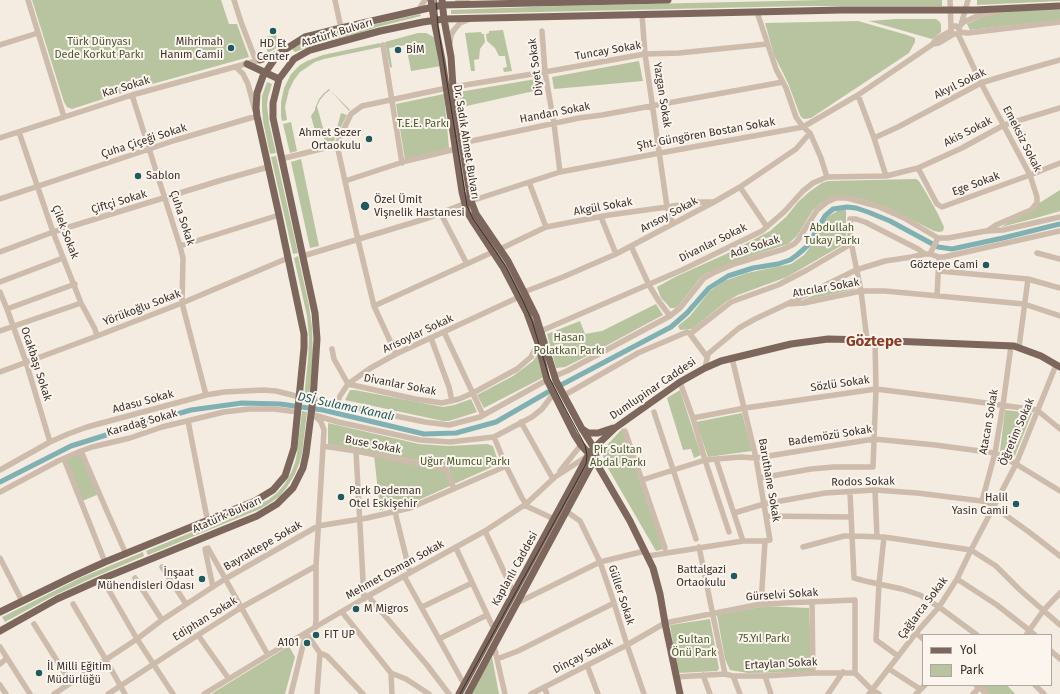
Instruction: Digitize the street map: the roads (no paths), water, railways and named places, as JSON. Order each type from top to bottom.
[{"type":"main road","name":"Atatürk Bulvarı","points":[[0,612],[105,562],[255,501],[273,490],[284,476],[294,448],[300,397],[304,334],[257,116],[257,93],[263,76],[278,54],[305,37],[408,13],[431,4],[442,2],[479,5],[506,2],[668,0]]},
{"type":"main road","name":"Dr. Sadık Ahmet Bulvarı","points":[[442,2],[451,57],[450,88],[462,192],[497,250],[508,261],[538,343],[547,380],[574,434],[581,445],[592,454]]},
{"type":"main road","name":"Dr. Sadık Ahmet Bulvarı","points":[[431,4],[442,60],[450,88],[462,143],[468,202]]},
{"type":"main road","name":"Atatürk Bulvarı","points":[[0,631],[57,599],[104,578],[257,516],[277,504],[293,488],[303,468],[306,454],[312,413],[318,339],[315,313],[273,118],[273,103],[279,79],[294,59],[310,50],[380,31],[444,19],[842,10],[965,10],[1060,6]]},
{"type":"main road","points":[[285,49],[294,59]]},
{"type":"main road","points":[[258,61],[278,54]]},
{"type":"main road","points":[[247,64],[279,79]]},
{"type":"main road","name":"Dr. Sadık Ahmet Bulvarı","points":[[521,294],[536,316],[556,379],[563,396],[582,429],[592,454]]},
{"type":"main road","name":"Dumlupinar Caddesi","points":[[592,454],[615,428],[680,382],[705,368],[721,361],[791,344],[828,339],[1010,346],[1019,347],[1041,356],[1058,366]]},
{"type":"main road","points":[[582,429],[588,433],[598,434],[615,428]]},
{"type":"main road","points":[[592,454],[630,521],[653,568],[660,594],[664,623],[680,694]]},
{"type":"main road","name":"Kaplanlı Caddesi","points":[[468,694],[566,511],[592,454]]},
{"type":"main road","name":"Kaplanlı Caddesi","points":[[459,694],[554,519],[592,454]]},
{"type":"street","points":[[28,0],[64,117]]},
{"type":"street","points":[[234,0],[241,22],[258,61]]},
{"type":"street","points":[[335,0],[340,28]]},
{"type":"street","points":[[408,13],[419,9],[425,0]]},
{"type":"street","points":[[458,0],[479,5]]},
{"type":"street","points":[[950,0],[955,32]]},
{"type":"street","points":[[955,32],[962,23],[968,0]]},
{"type":"street","points":[[962,23],[1006,8]]},
{"type":"street","points":[[757,12],[776,70],[786,88],[796,116],[802,127],[810,133],[821,158],[827,177]]},
{"type":"street","name":"Yazgan Sokak","points":[[642,15],[667,206],[673,224]]},
{"type":"street","points":[[451,57],[451,35],[460,23],[472,18]]},
{"type":"street","points":[[955,32],[968,33],[1060,22]]},
{"type":"street","name":"Diyet Sokak","points":[[542,31],[545,72],[560,172]]},
{"type":"street","name":"Şht. Güngören Bostan Sokak","points":[[303,256],[441,214],[468,202],[560,172],[802,127],[858,94],[933,44],[939,43],[955,32]]},
{"type":"street","name":"Emeksiz Sokak","points":[[955,32],[1030,175],[1037,197],[1037,203],[1031,210],[996,225],[986,231]]},
{"type":"street","points":[[0,45],[38,33]]},
{"type":"street","name":"Tuncay Sokak","points":[[337,145],[351,114],[362,106],[450,88],[646,54],[679,53],[767,44]]},
{"type":"street","points":[[383,45],[402,163]]},
{"type":"street","name":"Akyıl Sokak","points":[[874,138],[981,83],[1060,60]]},
{"type":"street","name":"Kar Sokak","points":[[0,138],[132,95],[258,61]]},
{"type":"street","points":[[236,67],[243,74],[248,84],[257,116]]},
{"type":"street","name":"Handan Sokak","points":[[462,143],[579,118],[783,82]]},
{"type":"street","points":[[858,94],[886,176]]},
{"type":"street","name":"Çuha Sokak","points":[[132,95],[183,258],[182,303],[206,395]]},
{"type":"street","name":"Akis Sokak","points":[[886,176],[918,168],[962,148],[1004,125],[1060,108]]},
{"type":"street","name":"Çuha Çiçeği Sokak","points":[[0,199],[149,149],[257,116]]},
{"type":"street","name":"Çilek Sokak","points":[[19,132],[53,232],[97,336]]},
{"type":"street","name":"Arısoy Sokak","points":[[521,294],[616,254],[714,202],[740,187],[796,149],[810,133]]},
{"type":"street","points":[[281,159],[337,145],[344,181],[374,306],[396,354]]},
{"type":"street","points":[[344,181],[402,163],[456,149]]},
{"type":"street","name":"Ege Sokak","points":[[918,168],[937,204],[942,207],[1060,163]]},
{"type":"street","name":"Çiftçi Sokak","points":[[0,252],[53,232],[268,167]]},
{"type":"street","name":"Divanlar Sokak","points":[[541,331],[649,285],[762,231],[784,212],[803,191],[813,183],[827,177],[886,176]]},
{"type":"street","points":[[529,182],[546,227]]},
{"type":"street","points":[[740,187],[767,227]]},
{"type":"street","name":"Ada Sokak","points":[[556,379],[670,316],[680,308],[708,275],[734,264],[784,249],[794,244],[817,210],[827,202],[836,198],[847,198],[877,206],[904,218],[937,239]]},
{"type":"street","name":"Akgül Sokak","points":[[374,306],[546,227],[667,206],[698,202],[714,202]]},
{"type":"street","points":[[441,214],[467,264]]},
{"type":"street","points":[[180,246],[279,215]]},
{"type":"street","points":[[601,217],[616,254]]},
{"type":"street","points":[[929,254],[937,239],[986,231],[1003,230],[1060,217]]},
{"type":"street","points":[[867,340],[861,291],[850,237],[850,219],[865,222],[918,249],[939,257],[1029,239],[1060,231]]},
{"type":"street","points":[[690,334],[731,302],[778,285],[851,244]]},
{"type":"street","points":[[631,246],[649,285],[670,316]]},
{"type":"street","points":[[1037,253],[1060,259]]},
{"type":"street","points":[[787,304],[856,270],[885,261],[929,254]]},
{"type":"street","points":[[936,296],[939,257]]},
{"type":"street","points":[[0,282],[63,258]]},
{"type":"street","name":"Yörükoğlu Sokak","points":[[0,372],[182,303],[288,258]]},
{"type":"street","points":[[939,271],[1028,279],[1060,288]]},
{"type":"street","points":[[1019,347],[1028,279]]},
{"type":"street","points":[[7,309],[75,284]]},
{"type":"street","name":"Atıcılar Sokak","points":[[707,357],[708,354],[739,328],[787,304],[804,303],[861,291],[885,291],[1024,304],[1060,316]]},
{"type":"street","name":"Ocakbaşı Sokak","points":[[0,293],[26,362],[50,442]]},
{"type":"street","name":"Arısoylar Sokak","points":[[337,403],[348,384],[369,369],[396,354],[521,294]]},
{"type":"street","points":[[0,331],[82,303]]},
{"type":"street","points":[[444,332],[483,415]]},
{"type":"street","points":[[563,396],[638,354],[687,332],[707,357],[705,368]]},
{"type":"street","points":[[431,338],[449,387],[452,401]]},
{"type":"street","points":[[760,478],[811,469],[873,467],[876,389],[875,340]]},
{"type":"street","name":"Divanlar Sokak","points":[[332,349],[334,359],[348,384],[415,399],[442,403],[473,393],[518,368],[531,357],[538,343]]},
{"type":"street","name":"Atacan Sokak","points":[[982,501],[995,453],[1010,346]]},
{"type":"street","name":"Baruthane Sokak","points":[[732,358],[756,458],[770,540],[765,541],[761,604]]},
{"type":"street","name":"Öğretim Sokak","points":[[994,506],[1016,464],[1037,410],[1058,366]]},
{"type":"street","points":[[313,399],[425,422],[449,425],[480,417],[547,380]]},
{"type":"street","points":[[680,382],[694,418],[705,460],[729,532]]},
{"type":"street","name":"Sözlü Sokak","points":[[694,418],[745,408],[876,389],[1037,410]]},
{"type":"street","name":"Adasu Sokak","points":[[0,470],[50,442],[87,427],[206,395],[224,392],[263,390],[276,391],[300,397]]},
{"type":"street","points":[[312,413],[338,422],[420,440],[450,442],[494,437],[532,417],[542,409],[554,393]]},
{"type":"street","name":"Karadağ Sokak","points":[[0,492],[82,451],[92,447],[130,438],[162,427],[224,412],[249,409],[298,411]]},
{"type":"street","points":[[1037,410],[1060,429]]},
{"type":"street","points":[[654,412],[696,539]]},
{"type":"street","points":[[312,413],[322,422],[324,430],[316,566],[315,628]]},
{"type":"street","points":[[188,421],[206,513],[209,521]]},
{"type":"street","points":[[521,422],[555,477],[581,445]]},
{"type":"street","points":[[625,431],[665,548]]},
{"type":"street","points":[[494,437],[506,466],[525,504],[554,519]]},
{"type":"street","name":"Bademözü Sokak","points":[[642,480],[705,460],[741,457],[756,458],[874,439],[995,453]]},
{"type":"street","name":"Buse Sokak","points":[[323,446],[446,469],[454,489]]},
{"type":"street","points":[[82,451],[126,554]]},
{"type":"street","points":[[356,451],[359,520],[366,597],[427,665],[449,694]]},
{"type":"street","points":[[995,453],[1060,491]]},
{"type":"street","name":"Mehmet Osman Sokak","points":[[204,694],[366,597],[485,531],[525,504],[555,477],[592,454]]},
{"type":"street","points":[[64,459],[105,562]]},
{"type":"street","points":[[716,459],[743,541]]},
{"type":"street","name":"Bayraktepe Sokak","points":[[54,694],[138,639],[162,620],[225,579],[318,526],[359,520],[410,508],[506,466]]},
{"type":"street","points":[[875,490],[877,537]]},
{"type":"street","name":"Rodos Sokak","points":[[734,513],[764,504],[825,493],[875,490],[917,493],[982,501],[994,506],[1060,556]]},
{"type":"street","points":[[850,492],[854,578],[902,589],[920,595],[976,634]]},
{"type":"street","name":"Çağlarca Sokak","points":[[870,692],[916,633],[939,607],[957,579],[994,506]]},
{"type":"street","name":"Güller Sokak","points":[[566,511],[580,521],[600,562],[644,694]]},
{"type":"street","points":[[395,512],[410,573]]},
{"type":"street","points":[[766,516],[851,517]]},
{"type":"street","points":[[485,531],[514,593]]},
{"type":"street","points":[[803,546],[844,536],[852,536],[884,537],[971,550],[996,566],[1020,590],[1060,625]]},
{"type":"street","points":[[884,537],[879,584],[876,640],[898,656]]},
{"type":"street","points":[[516,603],[600,562],[743,541],[765,541]]},
{"type":"street","points":[[213,587],[205,549],[208,548],[268,655]]},
{"type":"street","points":[[456,548],[492,625]]},
{"type":"street","points":[[699,548],[725,674]]},
{"type":"street","points":[[0,558],[22,601]]},
{"type":"street","name":"Ediphan Sokak","points":[[108,694],[198,635],[316,566]]},
{"type":"street","points":[[162,567],[186,604]]},
{"type":"street","points":[[404,576],[464,684]]},
{"type":"street","points":[[104,578],[107,587],[153,664],[173,694]]},
{"type":"street","points":[[135,578],[162,620]]},
{"type":"street","points":[[957,579],[997,605],[1028,632],[1043,611],[1060,593]]},
{"type":"street","points":[[422,607],[472,583]]},
{"type":"street","name":"Gürselvi Sokak","points":[[664,623],[761,604],[855,600],[855,673]]},
{"type":"street","points":[[812,602],[813,672]]},
{"type":"street","points":[[497,659],[518,651],[614,603]]},
{"type":"street","points":[[73,604],[125,694]]},
{"type":"street","points":[[342,612],[391,673],[406,679],[429,694]]},
{"type":"street","points":[[439,638],[487,615]]},
{"type":"street","name":"Dinçay Sokak","points":[[530,694],[627,645],[664,623]]},
{"type":"street","points":[[34,624],[71,683]]},
{"type":"street","points":[[306,633],[320,653],[327,656],[363,694]]},
{"type":"street","points":[[291,694],[306,633]]},
{"type":"street","points":[[916,633],[922,638]]},
{"type":"street","points":[[198,635],[229,679]]},
{"type":"street","points":[[494,645],[505,694]]},
{"type":"street","points":[[0,647],[29,694]]},
{"type":"street","points":[[1052,652],[1060,659]]},
{"type":"street","points":[[317,694],[320,653]]},
{"type":"street","points":[[0,664],[7,658]]},
{"type":"street","points":[[587,665],[598,694]]},
{"type":"street","points":[[889,669],[920,689]]},
{"type":"street","name":"Ertaylan Sokak","points":[[676,676],[725,674],[733,676],[766,676],[813,672],[855,673]]},
{"type":"street","points":[[828,694],[843,672]]},
{"type":"street","points":[[391,673],[392,694]]},
{"type":"street","points":[[855,673],[870,692],[878,694]]},
{"type":"street","points":[[703,675],[710,694]]},
{"type":"street","points":[[733,676],[740,694]]},
{"type":"street","points":[[766,676],[771,694]]},
{"type":"street","points":[[0,685],[6,694]]},
{"type":"street","points":[[973,694],[979,686],[987,694]]},
{"type":"street","points":[[1036,686],[1044,694]]},
{"type":"street","points":[[544,687],[547,694]]},
{"type":"waterway","name":"DSİ Sulama Kanalı","points":[[561,385],[671,327],[687,313],[709,288],[728,276],[753,268],[778,264],[790,260],[808,245],[825,216],[833,209],[847,207],[868,212],[890,221],[938,247],[952,249],[1060,224]]},
{"type":"waterway","name":"DSİ Sulama Kanalı","points":[[0,482],[71,446],[191,410],[242,403],[280,404],[323,410],[424,434],[456,433],[496,422],[548,392]]},
{"type":"tram line","points":[[436,0],[438,27],[467,206],[473,219],[506,267],[523,301],[532,321],[549,377],[585,445],[587,455],[586,464],[460,694]]},
{"type":"place","name":"HD Et Center","points":[[273,31]]},
{"type":"place","name":"Mihrimah Hanım Camii","points":[[231,48]]},
{"type":"place","name":"BİM","points":[[398,50]]},
{"type":"place","name":"Ahmet Sezer Ortaokulu","points":[[369,139]]},
{"type":"place","name":"Sablon","points":[[138,176]]},
{"type":"place","name":"Özel Ümit Vişnelik Hastanesi","points":[[365,206]]},
{"type":"place","name":"Göztepe Cami","points":[[986,265]]},
{"type":"place","name":"Park Dedeman Otel Eskişehir","points":[[341,497]]},
{"type":"place","name":"Halil Yasin Camii","points":[[1016,504]]},
{"type":"place","name":"Battalgazi Ortaokulu","points":[[734,576]]},
{"type":"place","name":"İnşaat Mühendisleri Odası","points":[[202,579]]},
{"type":"place","name":"M Migros","points":[[356,609]]},
{"type":"place","name":"FIT UP","points":[[316,635]]},
{"type":"place","name":"A101","points":[[307,643]]},
{"type":"place","name":"İl Milli Eğitim Müdürlüğü","points":[[39,673]]},
{"type":"district","name":"Göztepe","points":[[874,342]]},
{"type":"park label","name":"Türk Dünyası Dede Korkut Parkı","points":[[99,48]]},
{"type":"park label","name":"T.E.E. Parkı","points":[[423,124]]},
{"type":"park label","name":"Abdullah Tukay Parkı","points":[[832,234]]},
{"type":"park label","name":"Hasan Polatkan Parkı","points":[[569,344]]},
{"type":"park label","name":"Pir Sultan Abdal Parkı","points":[[618,456]]},
{"type":"park label","name":"Uğur Mumcu Parkı","points":[[465,462]]},
{"type":"park label","name":"75.Yıl Parkı","points":[[764,639]]},
{"type":"park label","name":"Sultan Önü Park","points":[[694,646]]}]
